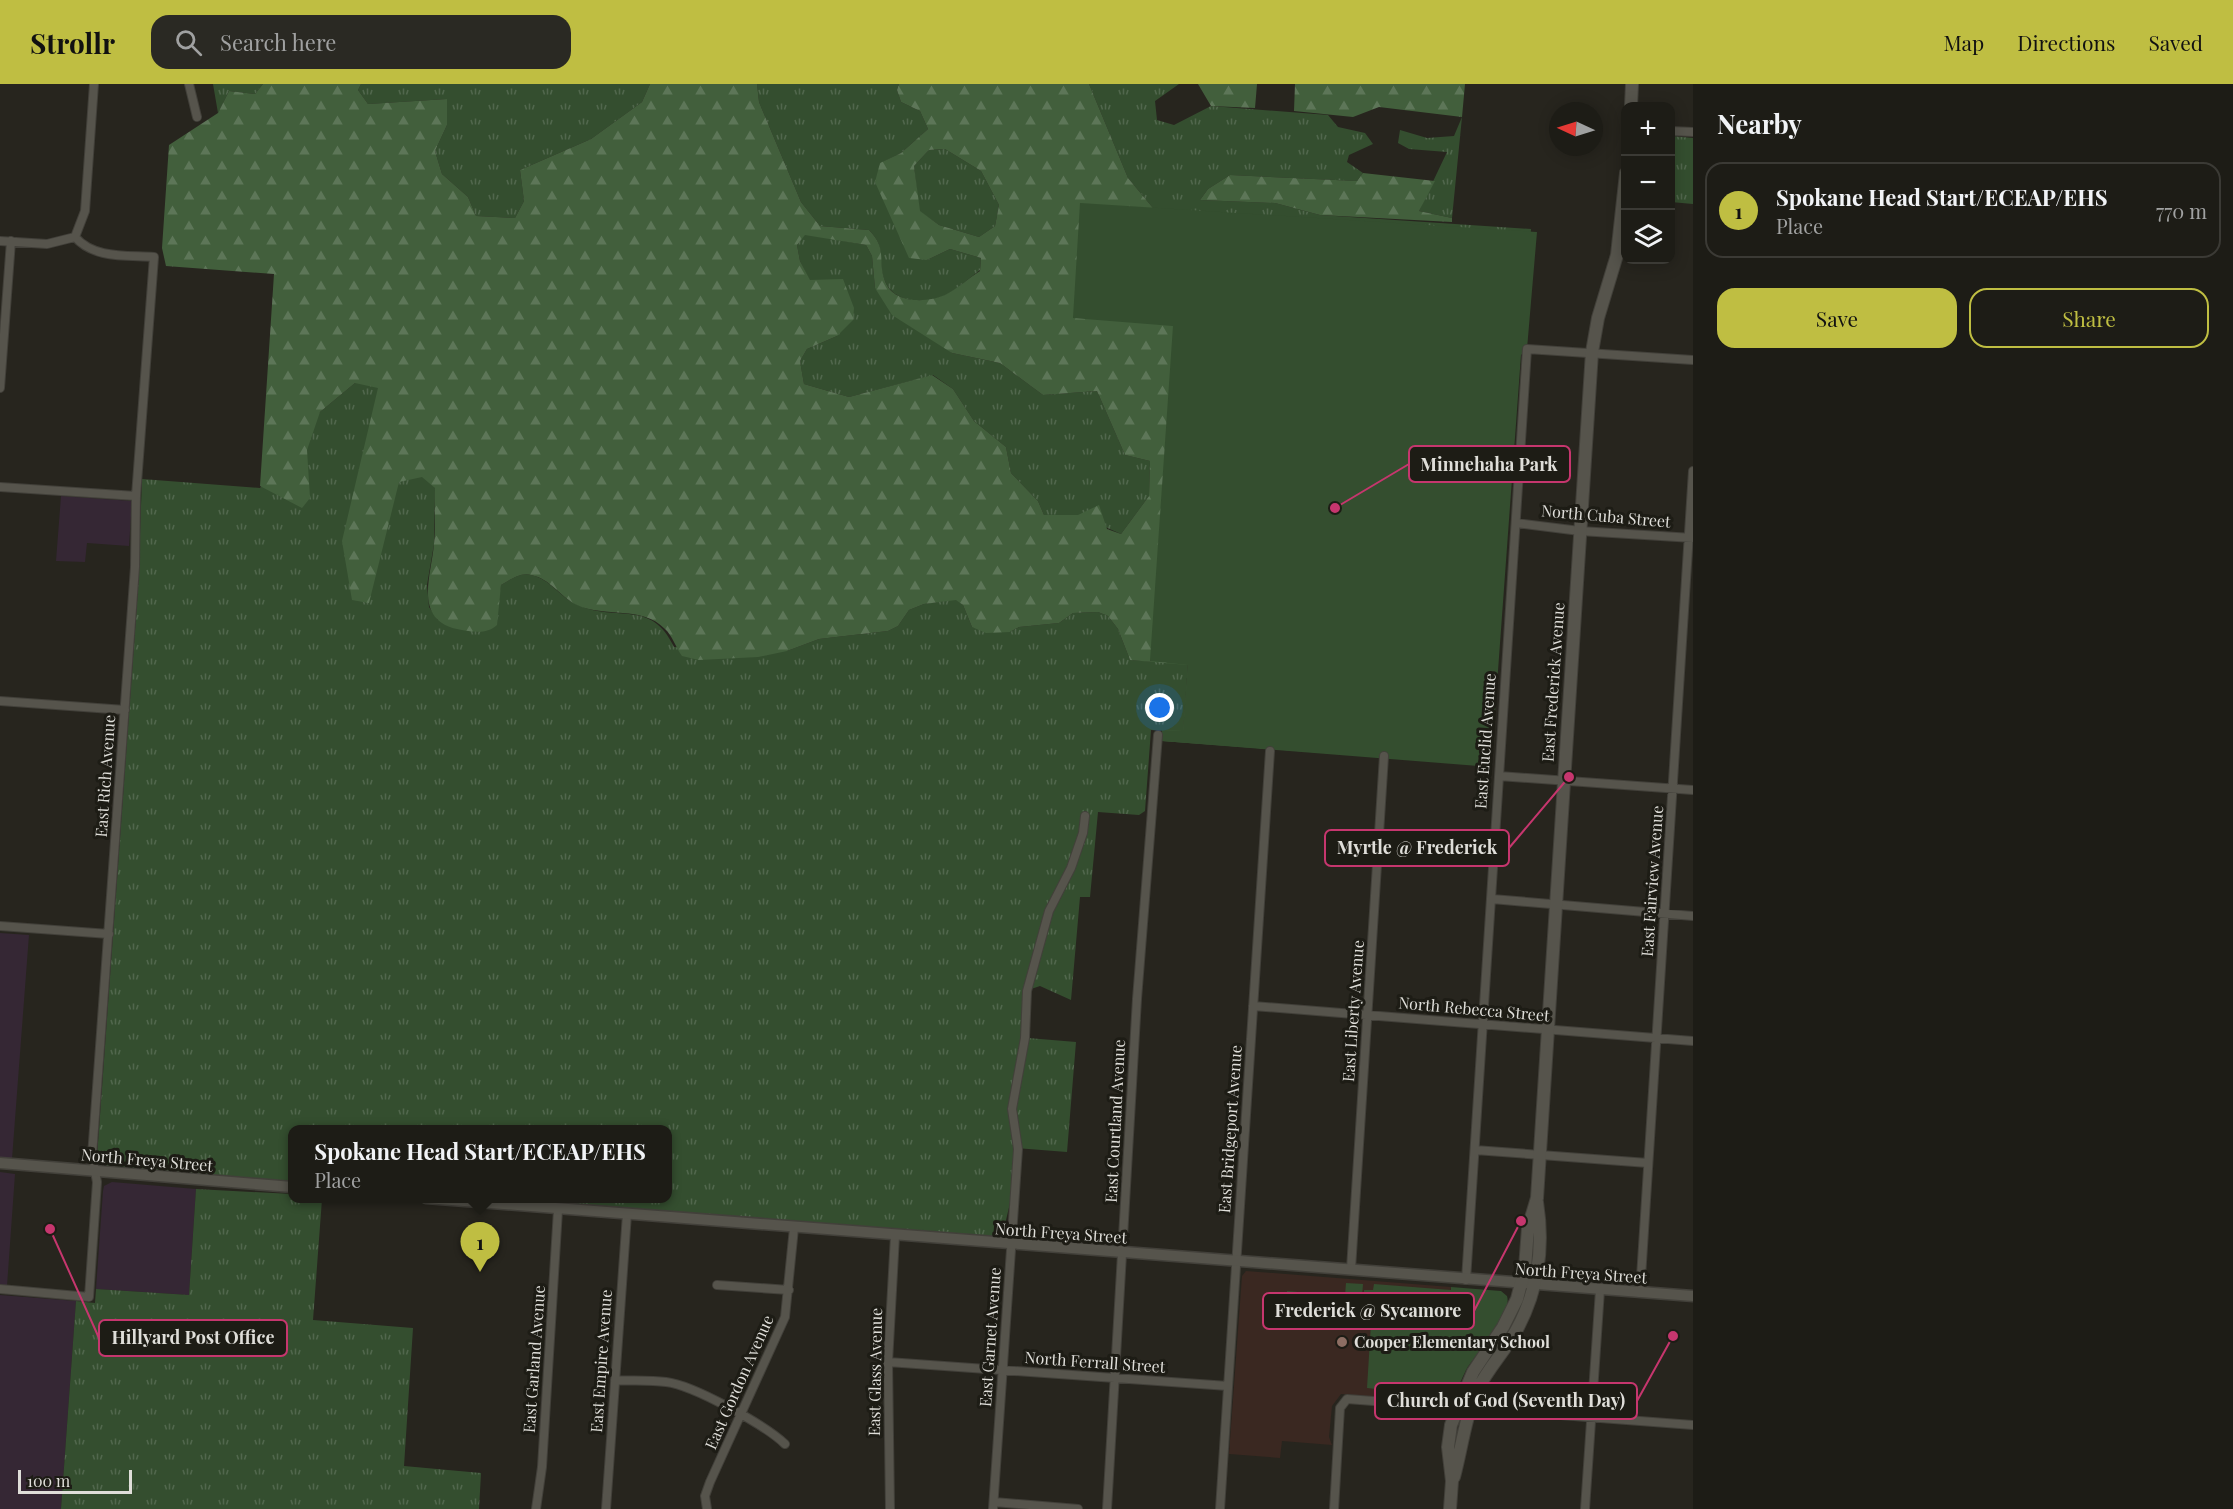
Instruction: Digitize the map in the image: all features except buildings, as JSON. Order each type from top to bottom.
[{"type":"main road","points":[[1631,102],[1632,84]]},
{"type":"main road","name":"East Frederick Avenue","points":[[1535,1284],[1541,1229],[1537,1198],[1547,1030],[1592,352],[1598,318],[1617,255],[1622,210]]},
{"type":"main road","name":"East Frederick Avenue","points":[[1521,1283],[1528,1228],[1537,1198]]},
{"type":"main road","points":[[1452,1481],[1448,1447],[1457,1408],[1473,1372],[1511,1313],[1521,1283]]},
{"type":"main road","points":[[1450,1509],[1452,1481],[1470,1409],[1478,1390],[1516,1331],[1535,1284]]},
{"type":"street","points":[[0,241],[47,244],[75,237],[85,211],[94,84]]},
{"type":"street","points":[[189,84],[197,117]]},
{"type":"street","points":[[1675,131],[1693,132]]},
{"type":"street","name":"East Rich Avenue","points":[[0,1289],[89,1297],[97,1183],[92,1156],[135,567],[136,496],[154,257],[94,252],[84,247],[75,237]]},
{"type":"street","points":[[0,388],[11,242]]},
{"type":"street","name":"East Euclid Avenue","points":[[1466,1280],[1527,349],[1592,352]]},
{"type":"street","points":[[1592,352],[1693,360]]},
{"type":"street","name":"East Fairview Avenue","points":[[1640,1293],[1672,789],[1691,538],[1693,471]]},
{"type":"street","points":[[0,487],[136,496]]},
{"type":"street","name":"North Cuba Street","points":[[1516,523],[1580,531],[1691,538]]},
{"type":"street","points":[[0,701],[125,710]]},
{"type":"street","name":"East Courtland Avenue","points":[[1107,1509],[1137,999],[1158,735]]},
{"type":"street","name":"East Bridgeport Avenue","points":[[1220,1509],[1270,751]]},
{"type":"street","name":"East Liberty Avenue","points":[[1351,1269],[1384,756]]},
{"type":"street","points":[[1499,776],[1693,790]]},
{"type":"street","name":"East Garnet Avenue","points":[[994,1506],[1018,1149],[1012,1109],[1025,1038],[1027,991],[1049,911],[1071,868],[1086,826],[1085,816]]},
{"type":"street","points":[[1492,899],[1693,916]]},
{"type":"street","points":[[0,926],[109,934]]},
{"type":"street","name":"North Rebecca Street","points":[[1253,1006],[1693,1041]]},
{"type":"street","points":[[1475,1150],[1648,1163]]},
{"type":"street","name":"North Freya Street","points":[[0,1163],[288,1187]]},
{"type":"street","name":"North Freya Street","points":[[481,1203],[1693,1296]]},
{"type":"street","name":"East Garland Avenue","points":[[536,1509],[542,1467],[558,1210]]},
{"type":"street","name":"East Empire Avenue","points":[[606,1509],[627,1214]]},
{"type":"street","name":"East Gordon Avenue","points":[[707,1509],[705,1496],[710,1482],[785,1317],[794,1228]]},
{"type":"street","name":"East Glass Avenue","points":[[890,1509],[888,1362],[895,1236]]},
{"type":"street","points":[[717,1285],[789,1290]]},
{"type":"street","points":[[1585,1509],[1600,1290]]},
{"type":"street","name":"North Ferrall Street","points":[[888,1362],[1228,1386]]},
{"type":"street","points":[[615,1380],[668,1382],[697,1392],[770,1430],[784,1444]]},
{"type":"street","points":[[1478,1390],[1480,1398],[1507,1412]]},
{"type":"street","points":[[1334,1509],[1340,1408],[1343,1401],[1693,1425]]},
{"type":"street","points":[[994,1506],[1078,1509]]},
{"type":"shaded area","points":[[61,496],[132,501],[129,546],[87,543],[85,562],[56,561]]},
{"type":"shaded area","points":[[0,933],[29,935],[12,1159],[0,1159]]},
{"type":"shaded area","points":[[0,1172],[15,1174],[7,1286],[0,1285]]},
{"type":"shaded area","points":[[112,1182],[196,1189],[189,1295],[96,1289],[103,1191],[104,1186]]},
{"type":"shaded area","name":"Cooper Elementary School","points":[[1246,1271],[1451,1287],[1441,1402],[1341,1394],[1332,1406],[1329,1437],[1332,1445],[1282,1441],[1280,1458],[1229,1454],[1242,1276]]},
{"type":"shaded area","points":[[0,1295],[76,1301],[61,1509],[0,1509]]},
{"type":"green space","points":[[213,84],[263,84],[255,94],[229,91],[218,113]]},
{"type":"green space","points":[[263,84],[361,84],[358,90],[368,104],[447,99],[447,125],[435,151],[442,174],[468,197],[476,216],[515,218],[524,201],[520,170],[591,139],[642,102],[650,84],[757,84],[759,102],[801,202],[820,226],[869,230],[878,243],[883,274],[889,289],[903,298],[920,300],[938,298],[958,287],[980,271],[981,258],[950,249],[927,260],[909,258],[875,182],[880,163],[901,153],[928,129],[920,111],[901,102],[897,90],[899,84],[1089,84],[1128,178],[1158,214],[1378,757],[1162,741],[1162,730],[1183,731],[1188,665],[1130,660],[1118,629],[1108,616],[1098,612],[1073,613],[1059,623],[1019,627],[1010,632],[986,633],[972,627],[963,605],[956,600],[924,604],[909,610],[898,626],[888,631],[819,639],[787,651],[758,657],[699,660],[682,656],[667,632],[656,622],[634,614],[599,611],[577,605],[544,580],[527,574],[501,585],[497,625],[485,631],[462,630],[446,625],[436,618],[430,608],[428,584],[435,537],[435,488],[422,477],[399,482],[369,603],[352,600],[342,541],[378,388],[355,383],[320,412],[307,450],[310,498],[302,508],[260,486],[274,274],[166,266],[162,248],[169,145],[218,113],[229,91],[255,94]],"holes":[[[945,149],[981,171],[999,205],[995,226],[979,237],[939,225],[920,211],[914,166],[929,150]],[[805,235],[866,245],[872,256],[875,288],[892,315],[952,353],[1000,363],[1043,395],[1097,391],[1125,455],[1150,461],[1149,496],[1121,534],[1107,529],[1099,505],[1078,515],[1044,515],[1038,501],[1011,473],[1006,447],[974,421],[953,389],[932,375],[849,397],[804,384],[800,361],[807,349],[837,336],[853,320],[854,308],[843,279],[810,280],[800,261],[797,245]]]},
{"type":"green space","points":[[361,84],[650,84],[642,102],[591,139],[520,170],[524,201],[515,218],[476,216],[468,197],[442,174],[435,151],[447,125],[447,99],[368,104],[358,90]]},
{"type":"green space","points":[[757,84],[899,84],[897,90],[901,102],[920,111],[928,129],[901,153],[881,163],[927,260],[950,249],[981,258],[980,270],[955,290],[930,300],[903,298],[889,289],[881,267],[878,243],[869,230],[820,226],[801,202],[759,102]]},
{"type":"green space","points":[[1089,84],[1179,84],[1155,101],[1157,120],[1174,125],[1211,106],[1328,115],[1338,127],[1365,133],[1373,144],[1349,155],[1347,162],[1363,173],[1357,181],[1230,175],[1208,189],[1200,200],[1275,203],[1320,215],[1531,229],[1522,346],[1158,214],[1128,178]]},
{"type":"green space","points":[[1198,84],[1257,84],[1255,108],[1211,106]]},
{"type":"green space","points":[[1295,84],[1465,84],[1462,117],[1379,107],[1353,117],[1294,111]]},
{"type":"green space","points":[[1462,117],[1452,218],[1419,211],[1447,152],[1409,149],[1398,143],[1400,130],[1427,138],[1454,136]]},
{"type":"green space","points":[[1675,136],[1693,138],[1693,204],[1675,202]]},
{"type":"green space","points":[[945,149],[981,171],[999,205],[995,226],[979,237],[939,225],[919,211],[914,166],[929,150]]},
{"type":"green space","points":[[1363,173],[1435,181],[1419,211],[1452,218],[1452,222],[1320,215],[1275,203],[1200,200],[1208,189],[1230,175],[1357,181]]},
{"type":"green space","points":[[1080,203],[1537,232],[1527,349],[1521,355],[1491,767],[1162,741],[1162,730],[1183,731],[1188,665],[1150,661],[1173,326],[1073,318]]},
{"type":"green space","points":[[805,234],[866,245],[872,256],[875,288],[952,353],[1000,363],[1043,395],[1097,391],[1125,455],[1150,461],[1149,496],[1121,534],[1078,515],[1044,515],[1038,501],[1011,473],[1006,447],[974,421],[953,389],[933,375],[849,397],[804,384],[800,361],[807,349],[837,336],[800,261],[797,245]]},
{"type":"green space","points":[[397,373],[435,488],[434,544],[427,585],[429,607],[438,620],[498,603],[501,585],[527,574],[544,580],[578,605],[592,610],[632,614],[655,622],[665,632],[674,647],[787,651],[819,639],[888,631],[898,626],[909,610],[924,604],[957,599],[963,605],[972,627],[1010,632],[1019,627],[1059,623],[1073,613],[1098,612],[1108,616],[1118,629],[1130,660],[1188,664],[1183,732],[1151,730],[1145,811],[1139,815],[1098,812],[1090,897],[1080,897],[1071,1000],[1040,986],[1031,989],[1028,1038],[1076,1042],[1067,1152],[1015,1148],[1010,1203],[1002,1237],[558,1203],[672,1203],[672,1125],[288,1125],[288,1182],[108,1167],[99,1162],[97,1157],[138,589],[142,479],[260,488],[320,412],[355,383]]},
{"type":"green space","points":[[196,1189],[288,1194],[288,1203],[322,1203],[313,1320],[413,1328],[404,1466],[481,1473],[479,1509],[61,1509],[76,1301],[95,1303],[96,1289],[189,1295]]},
{"type":"green space","points":[[1346,1283],[1363,1284],[1361,1310],[1344,1309]]},
{"type":"green space","points":[[1374,1284],[1501,1291],[1507,1296],[1505,1313],[1466,1370],[1451,1401],[1441,1402],[1441,1396],[1367,1388],[1372,1307],[1363,1306],[1364,1290],[1373,1290]]},
{"type":"green space","points":[[1287,1291],[1309,1293],[1308,1309],[1286,1307]]},
{"type":"place","name":"Minnehaha Park","points":[[1335,508]]},
{"type":"place","name":"Myrtle @ Frederick","points":[[1569,777]]},
{"type":"place","name":"Frederick @ Sycamore","points":[[1521,1221]]},
{"type":"place","name":"Hillyard Post Office","points":[[50,1229]]},
{"type":"place","name":"Spokane Head Start/ECEAP/EHS","points":[[480,1272]]},
{"type":"place","name":"Church of God (Seventh Day)","points":[[1673,1336]]},
{"type":"place","name":"Cooper Elementary School","points":[[1342,1342]]}]
